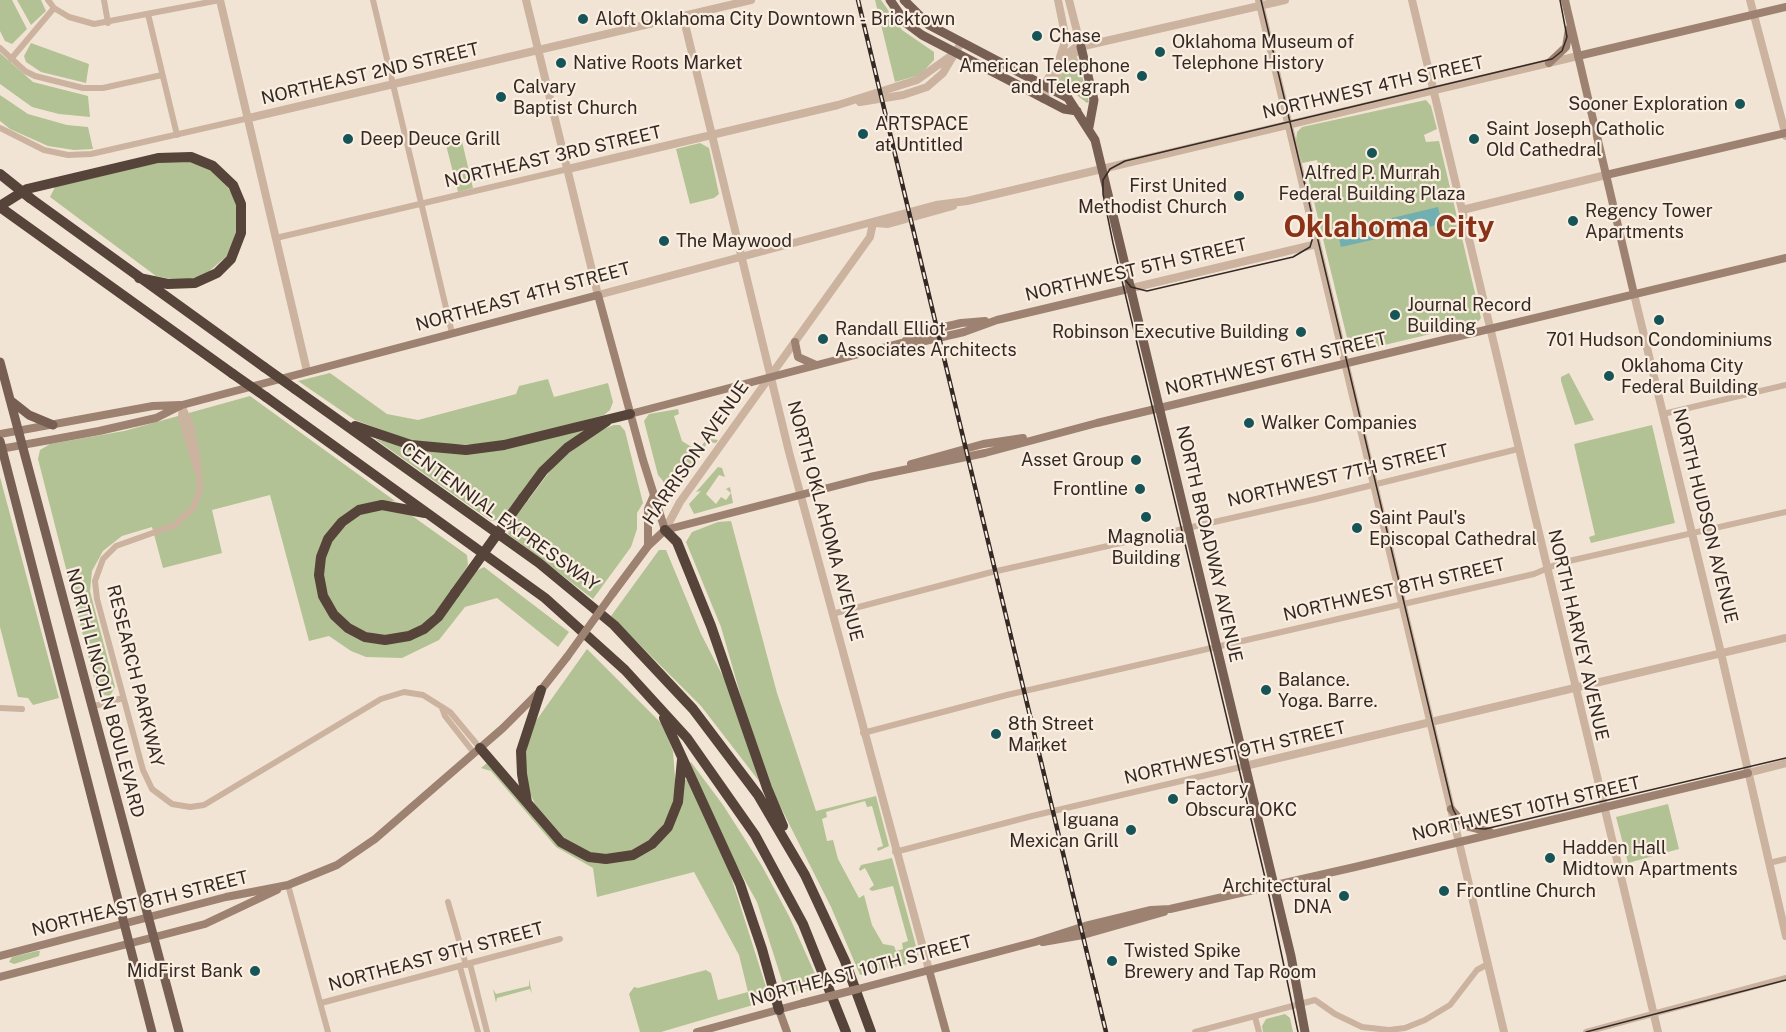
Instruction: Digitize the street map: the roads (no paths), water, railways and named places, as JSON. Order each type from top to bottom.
[{"type":"highway","points":[[139,278],[168,284],[195,283],[217,273],[231,259],[241,233],[241,204],[233,185],[213,166],[184,156],[158,158],[34,187],[15,194],[0,206],[432,515],[574,622],[625,670],[687,738],[732,799],[780,878],[817,954],[846,1032]]},
{"type":"highway","name":"CENTENNIAL EXPRESSWAY","points":[[0,174],[139,278],[539,562],[614,625],[693,708],[723,746],[774,822],[805,875],[845,961],[871,1032]]},
{"type":"highway","points":[[333,416],[400,442],[457,450],[504,445],[630,414]]},
{"type":"highway","points":[[432,515],[382,505],[350,516],[334,530],[323,548],[319,574],[323,596],[334,615],[348,628],[365,637],[385,640],[409,636],[424,629],[438,617],[543,471],[567,448],[609,420]]},
{"type":"highway","points":[[665,530],[677,542],[711,626],[767,788],[805,875]]},
{"type":"highway","points":[[528,806],[522,774],[521,751],[541,690]]},
{"type":"highway","points":[[659,706],[740,884],[779,1010]]},
{"type":"highway","points":[[477,751],[561,842],[580,853],[606,859],[633,855],[652,844],[668,827],[678,802],[682,756]]},
{"type":"main road","points":[[890,0],[906,23],[955,53],[1064,109],[1077,111]]},
{"type":"main road","name":"NORTH BROADWAY AVENUE","points":[[904,0],[929,25],[1068,98],[1089,127],[1103,168],[1132,288],[1273,885],[1305,1032]]},
{"type":"main road","name":"NORTH HUDSON AVENUE","points":[[1564,0],[1634,294]]},
{"type":"main road","name":"NORTHWEST 4TH STREET","points":[[1578,56],[1786,7]]},
{"type":"main road","points":[[1549,63],[1566,47],[1569,19]]},
{"type":"main road","points":[[1082,47],[1095,100],[1089,127]]},
{"type":"main road","points":[[1606,175],[1786,134]]},
{"type":"main road","name":"NORTHWEST 6TH STREET","points":[[665,530],[984,448],[1053,434],[1491,331],[1786,258]]},
{"type":"main road","name":"NORTHWEST 5TH STREET","points":[[901,343],[925,341],[964,332],[997,320],[1132,288]]},
{"type":"main road","points":[[598,295],[630,414],[665,530]]},
{"type":"main road","name":"NORTHEAST 4TH STREET","points":[[1,446],[126,426],[156,418],[182,405],[598,295]]},
{"type":"main road","points":[[630,414],[901,343],[923,332],[942,327],[997,320]]},
{"type":"main road","points":[[795,342],[800,358],[816,365]]},
{"type":"main road","name":"NORTH LINCOLN BOULEVARD","points":[[0,362],[179,1032]]},
{"type":"main road","points":[[10,400],[29,415],[53,425]]},
{"type":"main road","name":"NORTHEAST 4TH STREET","points":[[0,434],[153,406],[182,405]]},
{"type":"main road","points":[[1,446],[152,1032]]},
{"type":"main road","points":[[648,546],[648,509],[654,495]]},
{"type":"main road","name":"HARRISON AVENUE","points":[[375,839],[477,751],[541,690],[648,546],[665,530]]},
{"type":"main road","name":"NORTHWEST 10TH STREET","points":[[1273,885],[1748,773]]},
{"type":"main road","points":[[1451,808],[1466,826],[1497,832]]},
{"type":"main road","name":"NORTHEAST 8TH STREET","points":[[0,977],[205,924],[337,865],[375,839]]},
{"type":"main road","name":"NORTHEAST 8TH STREET","points":[[0,956],[149,917],[288,885]]},
{"type":"main road","name":"NORTHEAST 10TH STREET","points":[[697,1032],[1035,942],[1081,927],[1273,885]]},
{"type":"main road","name":"NORTH OKLAHOMA AVENUE","points":[[928,970],[946,1032]]},
{"type":"main road","points":[[779,1010],[787,1032]]},
{"type":"street","points":[[48,0],[54,8],[87,24],[220,0],[307,371]]},
{"type":"street","points":[[104,0],[108,22]]},
{"type":"street","points":[[373,0],[452,333]]},
{"type":"street","points":[[526,0],[598,295]]},
{"type":"street","name":"NORTHEAST 2ND STREET","points":[[0,128],[44,150],[68,155],[102,153],[751,0]]},
{"type":"street","points":[[1041,97],[1059,60],[1066,39],[1058,0]]},
{"type":"street","points":[[1069,0],[1082,47]]},
{"type":"street","points":[[1059,60],[1082,47],[1259,3],[1285,0]]},
{"type":"street","name":"NORTH HARVEY AVENUE","points":[[1412,0],[1658,1032]]},
{"type":"street","points":[[1750,0],[1786,134]]},
{"type":"street","points":[[1259,3],[1504,1032]]},
{"type":"street","points":[[11,59],[54,8]]},
{"type":"street","points":[[148,14],[177,135]]},
{"type":"street","name":"NORTH OKLAHOMA AVENUE","points":[[682,16],[770,377],[928,970]]},
{"type":"street","name":"NORTHEAST 3RD STREET","points":[[838,105],[898,96],[927,87],[937,80],[961,43]]},
{"type":"street","points":[[1046,86],[1062,66],[1082,47]]},
{"type":"street","points":[[0,48],[35,76],[83,88],[103,88],[162,75]]},
{"type":"street","name":"NORTHEAST 3RD STREET","points":[[276,238],[838,105],[926,76],[955,53]]},
{"type":"street","name":"NORTHWEST 4TH STREET","points":[[873,224],[885,218],[936,205],[966,201],[1578,56]]},
{"type":"street","points":[[1462,210],[1606,175]]},
{"type":"street","name":"NORTHEAST 4TH STREET","points":[[598,295],[873,224]]},
{"type":"street","name":"HARRISON AVENUE","points":[[665,530],[680,502],[870,237],[873,224]]},
{"type":"street","name":"NORTHWEST 5TH STREET","points":[[1132,288],[1317,244]]},
{"type":"street","name":"NORTH HUDSON AVENUE","points":[[1634,294],[1721,653],[1786,936]]},
{"type":"street","points":[[1663,414],[1786,385]]},
{"type":"street","name":"RESEARCH PARKWAY","points":[[182,405],[190,423],[200,477],[196,502],[186,517],[164,530],[121,543],[107,554],[98,570],[96,593],[142,770],[149,785],[167,801],[190,807],[210,802],[386,696],[404,692],[417,693],[450,712],[477,751]]},
{"type":"street","name":"NORTHWEST 7TH STREET","points":[[832,614],[988,573],[1518,449]]},
{"type":"street","name":"NORTHWEST 8TH STREET","points":[[863,733],[1007,695],[1547,569],[1560,563],[1786,512]]},
{"type":"street","name":"NORTHWEST 9TH STREET","points":[[895,852],[1041,814],[1786,638]]},
{"type":"street","points":[[91,707],[123,698]]},
{"type":"street","points":[[0,708],[22,709]]},
{"type":"street","name":"NORTHWEST 10TH STREET","points":[[1748,773],[1786,763]]},
{"type":"street","points":[[1769,863],[1786,859]]},
{"type":"street","points":[[288,885],[328,1032]]},
{"type":"street","points":[[448,902],[465,965],[487,1032]]},
{"type":"street","name":"NORTHEAST 9TH STREET","points":[[321,1004],[560,939]]},
{"type":"street","points":[[1195,1032],[1315,1000],[1353,1023],[1383,1031],[1405,1028],[1434,1016],[1457,998],[1477,970],[1488,964]]},
{"type":"street","points":[[465,965],[477,1032]]},
{"type":"street","points":[[1586,1032],[1786,978]]},
{"type":"street","points":[[1255,1017],[1259,1032]]},
{"type":"water","points":[[1438,207],[1442,224],[1341,247],[1337,231]]},
{"type":"tram line","points":[[1261,0],[1453,809],[1458,819],[1470,828],[1485,829],[1786,758]]},
{"type":"tram line","points":[[1298,1032],[1267,886],[1113,243],[1103,194],[1103,180],[1110,169],[1125,161],[1552,59],[1562,51],[1567,37],[1560,0]]},
{"type":"tram line","points":[[1122,276],[1131,287],[1147,291],[1293,257],[1310,247],[1315,230]]},
{"type":"tram line","points":[[1586,1032],[1786,980]]},
{"type":"railway","points":[[858,0],[1106,1032]]},
{"type":"place","name":"Aloft Oklahoma City Downtown - Bricktown","points":[[583,19]]},
{"type":"place","name":"Chase","points":[[1037,36]]},
{"type":"place","name":"Oklahoma Museum of Telephone History","points":[[1160,52]]},
{"type":"place","name":"Native Roots Market","points":[[561,63]]},
{"type":"place","name":"American Telephone and Telegraph","points":[[1142,76]]},
{"type":"place","name":"Calvary Baptist Church","points":[[501,97]]},
{"type":"place","name":"Sooner Exploration","points":[[1740,104]]},
{"type":"place","name":"ARTSPACE at Untitled","points":[[863,134]]},
{"type":"place","name":"Deep Deuce Grill","points":[[348,139]]},
{"type":"place","name":"Saint Joseph Catholic Old Cathedral","points":[[1474,139]]},
{"type":"place","name":"Alfred P. Murrah Federal Building Plaza","points":[[1372,153]]},
{"type":"place","name":"First United Methodist Church","points":[[1239,196]]},
{"type":"place","name":"Regency Tower Apartments","points":[[1573,221]]},
{"type":"place","name":"The Maywood","points":[[664,241]]},
{"type":"place","name":"Journal Record Building","points":[[1395,315]]},
{"type":"place","name":"701 Hudson Condominiums","points":[[1659,320]]},
{"type":"place","name":"Robinson Executive Building","points":[[1301,332]]},
{"type":"place","name":"Randall Elliot Associates Architects","points":[[823,339]]},
{"type":"place","name":"Oklahoma City Federal Building","points":[[1609,376]]},
{"type":"place","name":"Walker Companies","points":[[1249,423]]},
{"type":"place","name":"Asset Group","points":[[1136,460]]},
{"type":"place","name":"Frontline","points":[[1140,489]]},
{"type":"place","name":"Magnolia Building","points":[[1146,517]]},
{"type":"place","name":"Saint Paul's Episcopal Cathedral","points":[[1357,528]]},
{"type":"place","name":"Balance. Yoga. Barre.","points":[[1266,690]]},
{"type":"place","name":"8th Street Market","points":[[996,734]]},
{"type":"place","name":"Factory Obscura OKC","points":[[1173,799]]},
{"type":"place","name":"Iguana Mexican Grill","points":[[1131,830]]},
{"type":"place","name":"Hadden Hall Midtown Apartments","points":[[1550,858]]},
{"type":"place","name":"Frontline Church","points":[[1444,891]]},
{"type":"place","name":"Architectural DNA","points":[[1344,896]]},
{"type":"place","name":"Twisted Spike Brewery and Tap Room","points":[[1112,961]]},
{"type":"place","name":"MidFirst Bank","points":[[255,971]]},
{"type":"district","name":"Oklahoma City","points":[[1389,228]]}]
